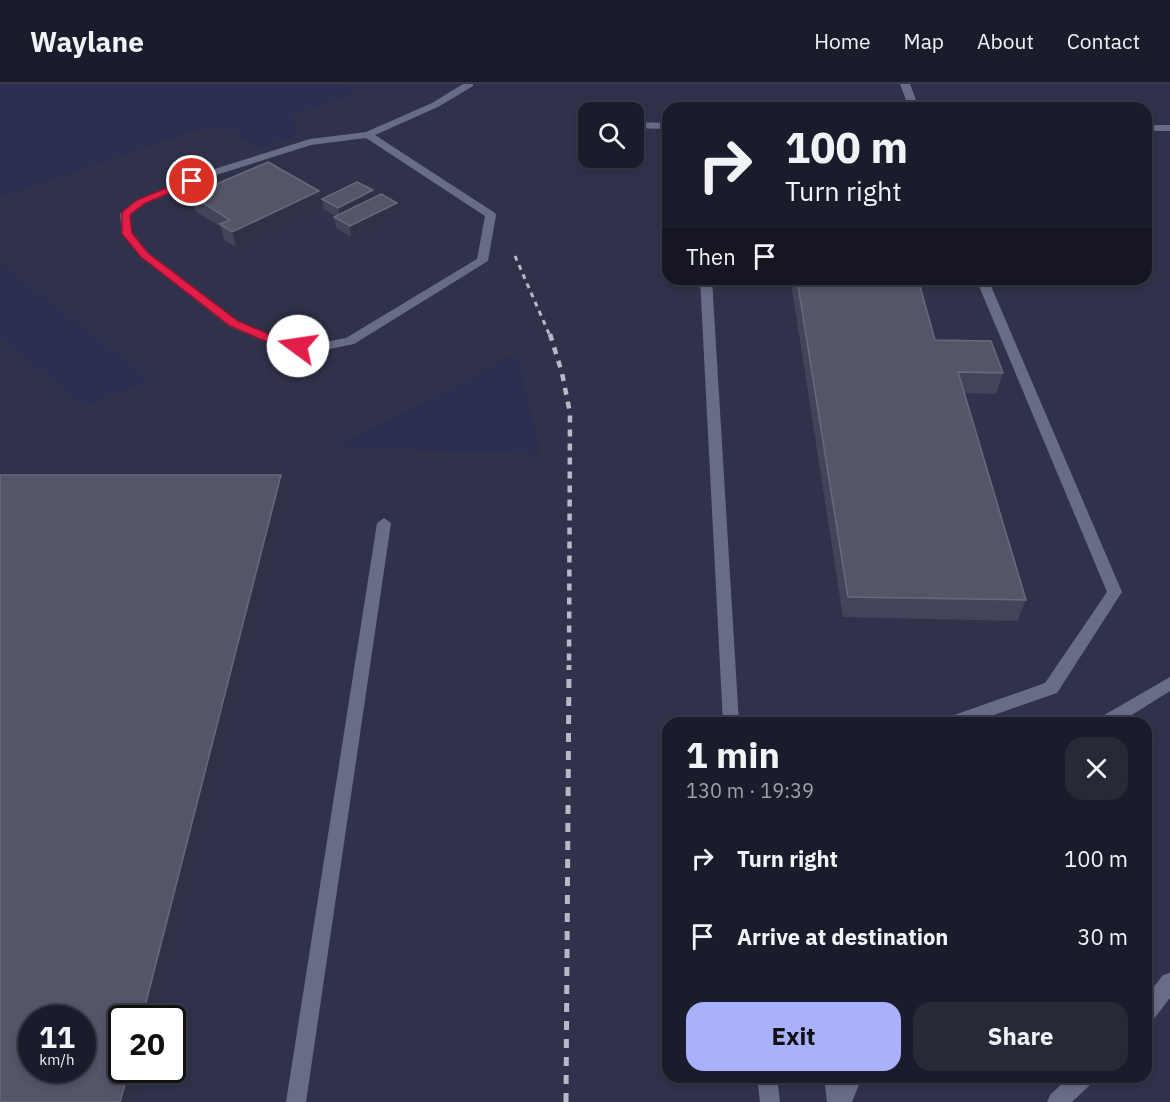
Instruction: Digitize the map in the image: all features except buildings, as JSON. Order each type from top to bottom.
[{"type":"lane","points":[[905,84],[912,102]]},
{"type":"lane","points":[[368,135],[491,214],[482,261],[350,341],[315,348],[281,343],[234,324],[145,255],[127,234],[125,214],[141,202],[209,174],[310,142],[368,135],[435,105],[469,85]]},
{"type":"lane","points":[[644,125],[662,126]]},
{"type":"lane","points":[[1152,128],[1170,128]]},
{"type":"lane","points":[[706,285],[732,717]]},
{"type":"lane","points":[[969,717],[1051,688],[1115,592],[985,285]]},
{"type":"lane","points":[[296,1102],[384,522]]},
{"type":"lane","points":[[1116,717],[1170,683]]},
{"type":"lane","points":[[1152,1006],[1170,982]]},
{"type":"lane","points":[[768,1083],[770,1102]]},
{"type":"lane","points":[[835,1083],[837,1102]]},
{"type":"lane","points":[[842,1102],[850,1083]]},
{"type":"lane","points":[[1058,1102],[1078,1083]]},
{"type":"shaded area","points":[[0,84],[1170,84],[1170,1102],[0,1102]]},
{"type":"shaded area","points":[[0,84],[348,84],[357,93],[291,115],[298,134],[257,148],[227,127],[192,131],[0,197]]},
{"type":"shaded area","points":[[0,263],[150,379],[86,407],[0,338]]},
{"type":"shaded area","points":[[517,353],[540,454],[338,447]]},
{"type":"railway","points":[[515,256],[550,336]]},
{"type":"railway","points":[[550,334],[562,373],[570,413],[569,667]]},
{"type":"railway","points":[[566,1102],[569,665]]},
{"type":"route","points":[[192,181],[141,202],[125,214],[127,234],[145,255],[234,324],[281,343],[298,346]]}]
